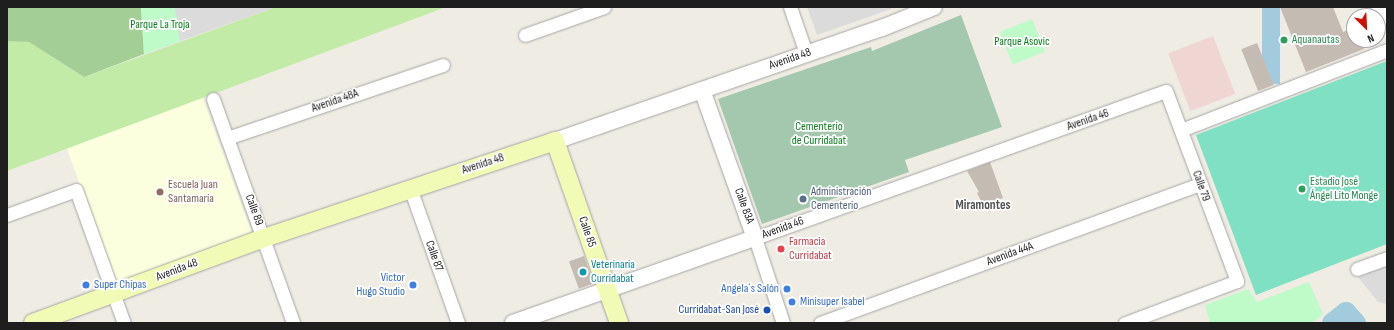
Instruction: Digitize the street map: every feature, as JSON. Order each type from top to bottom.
[{"type":"main road","name":"Avenida 48","points":[[33,323],[264,238],[410,188],[556,141]]},
{"type":"main road","name":"Calle 85","points":[[556,141],[619,323]]},
{"type":"street","points":[[525,35],[604,7]]},
{"type":"street","points":[[790,7],[806,53]]},
{"type":"street","name":"Avenida 48","points":[[556,141],[934,7]]},
{"type":"street","points":[[1378,7],[1387,25]]},
{"type":"street","points":[[1181,130],[1387,50]]},
{"type":"street","name":"Avenida 48A","points":[[227,138],[443,65]]},
{"type":"street","name":"Calle 83A","points":[[702,90],[755,238],[783,323]]},
{"type":"street","name":"Calle 79","points":[[1125,323],[1237,281],[1166,91]]},
{"type":"street","name":"Avenida 46","points":[[512,323],[1166,91]]},
{"type":"street","name":"Calle 89","points":[[213,99],[264,238],[293,323]]},
{"type":"street","name":"Avenida 44A","points":[[820,323],[1200,184]]},
{"type":"street","name":"Calle 87","points":[[410,188],[458,323]]},
{"type":"street","points":[[7,215],[76,190],[124,323]]},
{"type":"street","points":[[1357,269],[1387,258]]},
{"type":"shaded area","points":[[141,7],[276,7],[144,54]]},
{"type":"shaded area","points":[[807,7],[897,7],[817,35]]},
{"type":"shaded area","points":[[1213,36],[1235,94],[1190,111],[1168,53]]},
{"type":"shaded area","name":"Escuela Juan Santamaría","points":[[202,96],[253,236],[117,286],[66,146]]},
{"type":"shaded area","points":[[1387,266],[1387,304],[1378,302],[1358,277]]},
{"type":"green space","points":[[7,7],[141,7],[144,54],[84,77],[29,42],[7,41]]},
{"type":"green space","name":"Parque La Troja","points":[[141,7],[175,7],[180,41],[144,54]]},
{"type":"green space","points":[[276,7],[446,7],[7,171],[7,40],[29,42],[84,77]]},
{"type":"green space","name":"Cementerio de Curridabat","points":[[961,15],[1002,127],[905,160],[909,172],[762,224],[718,99],[871,47],[872,51]]},
{"type":"green space","name":"Parque Asovic","points":[[1032,19],[1045,51],[1013,65],[1000,32]]},
{"type":"green space","name":"Estadio José Ángel Lito Monge","points":[[1387,61],[1387,244],[1256,295],[1196,135]]},
{"type":"green space","points":[[1309,282],[1323,314],[1312,323],[1210,323],[1205,305],[1248,289],[1257,302]]},
{"type":"water","points":[[1262,7],[1280,7],[1280,84],[1262,84]]},
{"type":"building","points":[[1280,7],[1333,7],[1343,32],[1346,31],[1346,48],[1364,49],[1306,72]]},
{"type":"building","points":[[1257,43],[1274,85],[1258,91],[1241,49]]},
{"type":"building","points":[[990,162],[1003,198],[983,205],[977,193],[979,192],[967,171]]},
{"type":"building","name":"Veterinaria Curridabat","points":[[584,256],[594,283],[579,289],[569,261]]},
{"type":"waterway","points":[[1332,323],[1346,312],[1356,323]]},
{"type":"place","name":"Aquanautas","points":[[1284,40]]},
{"type":"place","name":"Estadio José Ángel Lito Monge","points":[[1302,189]]},
{"type":"place","name":"Escuela Juan Santamaría","points":[[160,192]]},
{"type":"place","name":"Administración Cementerio","points":[[803,199]]},
{"type":"place","name":"Farmacia Curridabat","points":[[781,249]]},
{"type":"place","name":"Veterinaria Curridabat","points":[[583,272]]},
{"type":"place","name":"Super Chipas","points":[[86,285]]},
{"type":"place","name":"Victor Hugo Studio","points":[[413,285]]},
{"type":"place","name":"Angela´s Salón","points":[[787,289]]},
{"type":"place","name":"Minisuper Isabel","points":[[792,302]]},
{"type":"place","name":"Curridabat-San José","points":[[767,310]]},
{"type":"district","name":"Miramontes","points":[[983,205]]}]
